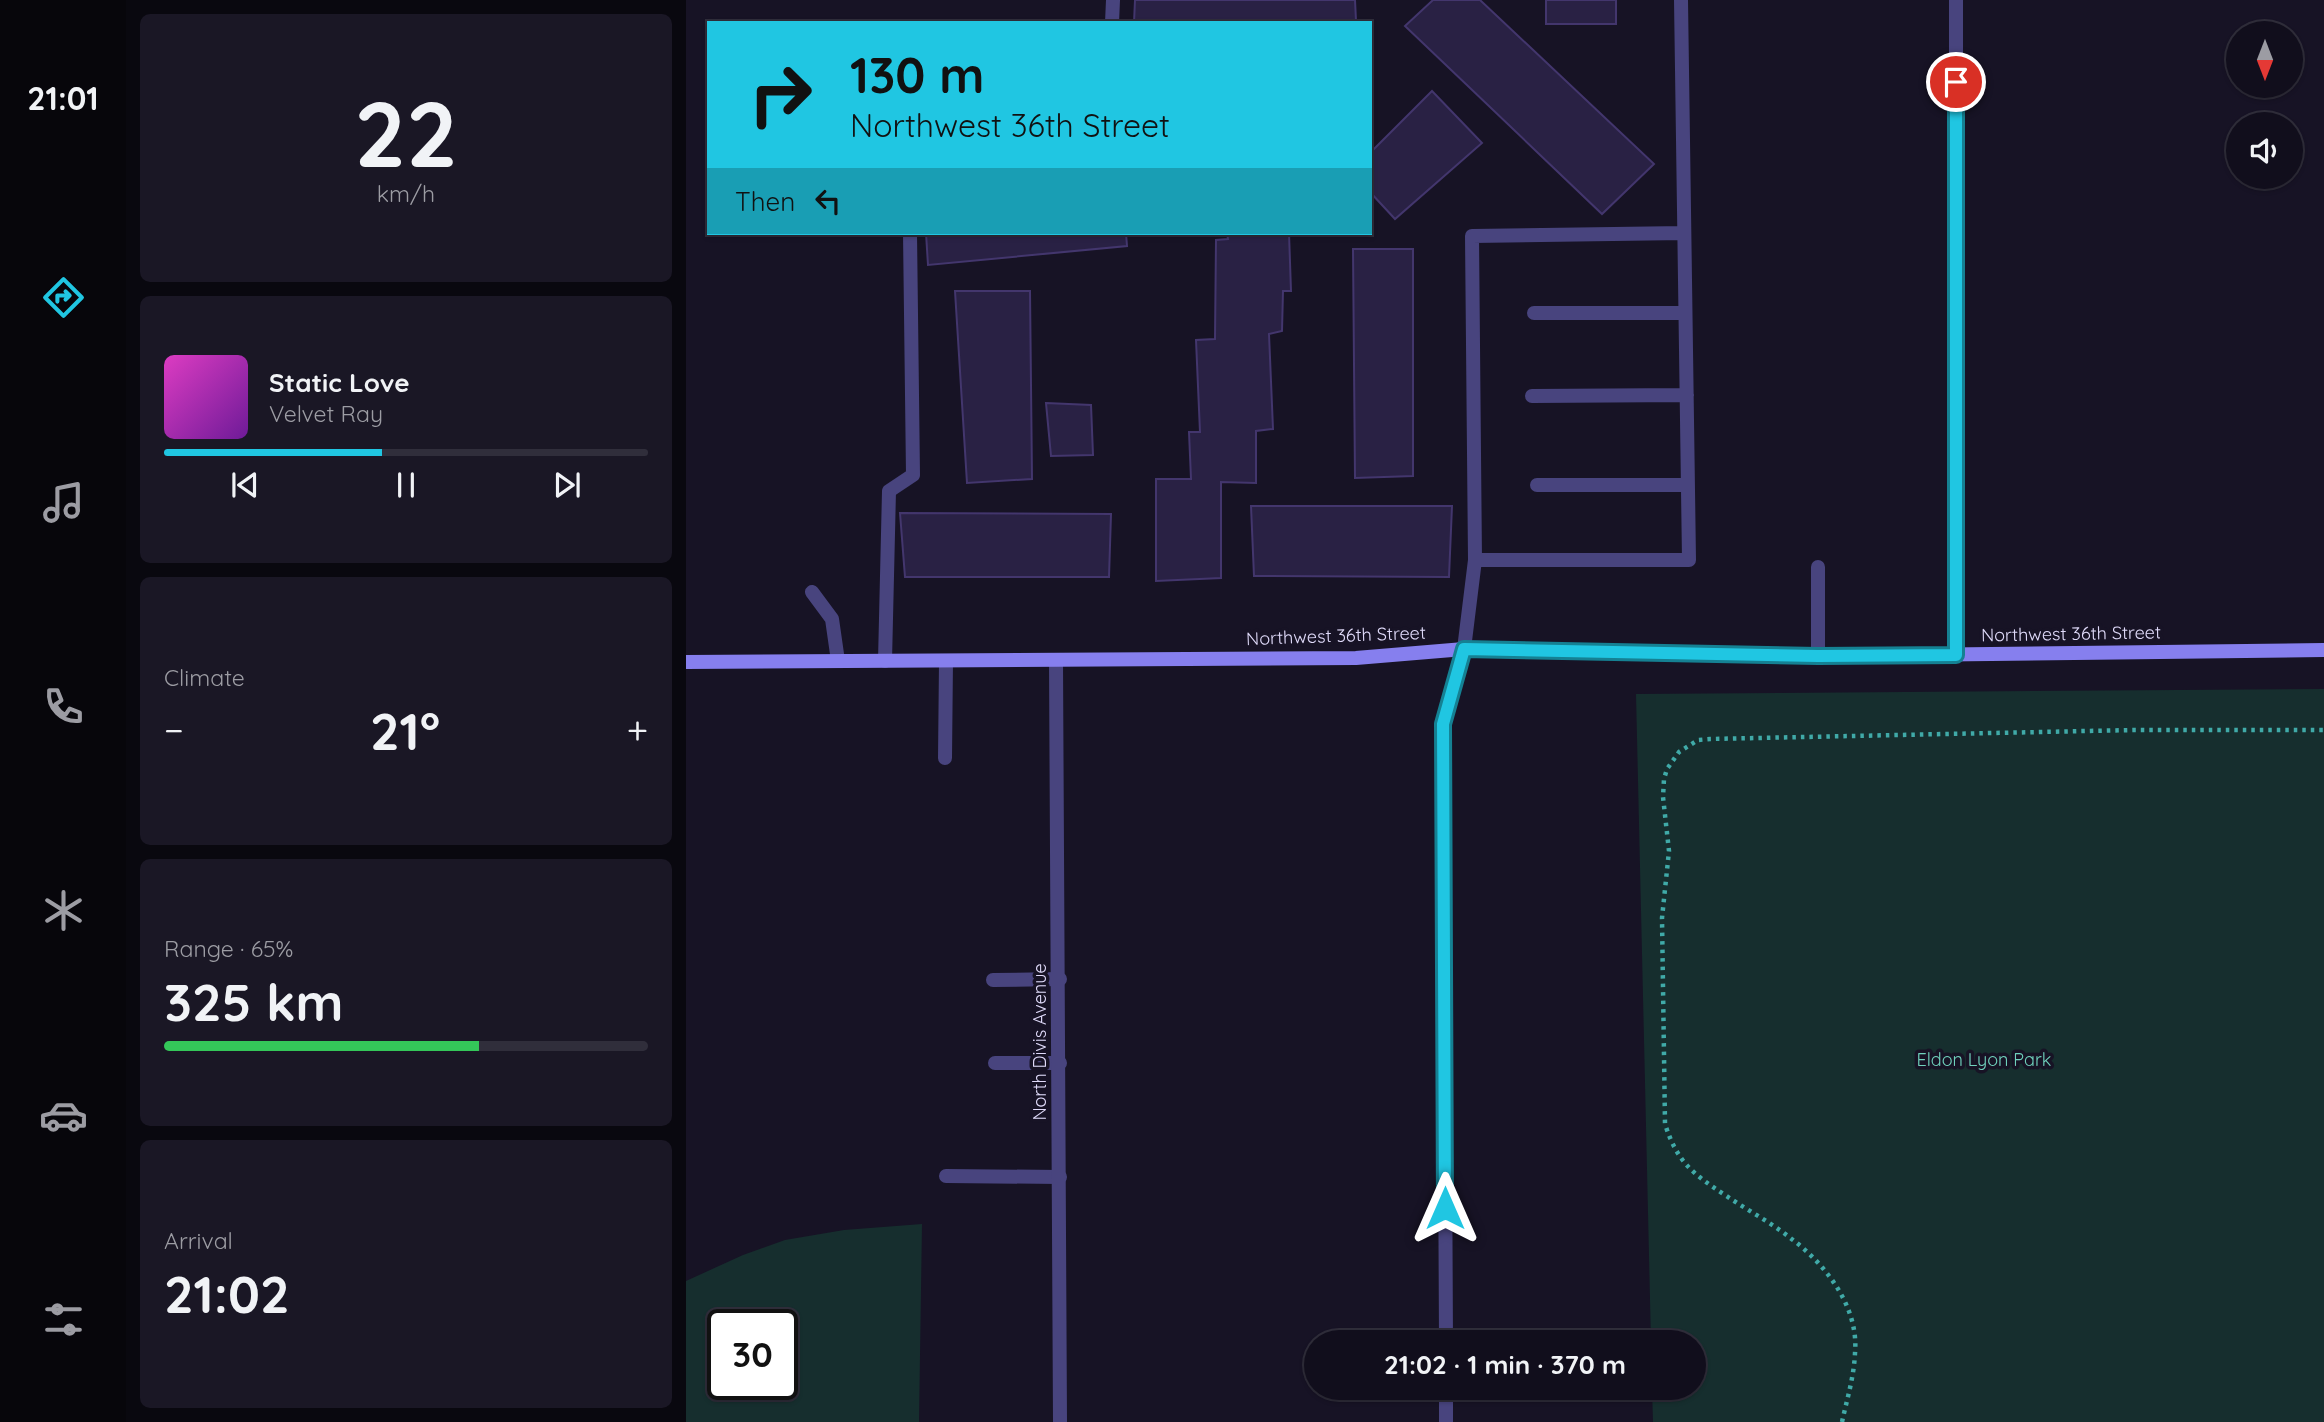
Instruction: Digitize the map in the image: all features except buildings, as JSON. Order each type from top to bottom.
[{"type":"street","points":[[1112,21],[1113,0]]},
{"type":"street","points":[[1475,560],[1689,560],[1681,0]]},
{"type":"street","points":[[1956,0],[1956,655]]},
{"type":"street","points":[[1446,1330],[1443,724],[1464,649],[1475,560],[1472,236],[1684,233]]},
{"type":"street","points":[[885,661],[889,491],[914,475],[910,235]]},
{"type":"street","points":[[1534,313],[1684,313]]},
{"type":"street","points":[[1532,396],[1686,395]]},
{"type":"street","points":[[1537,485],[1687,485]]},
{"type":"street","points":[[1818,567],[1818,656]]},
{"type":"street","points":[[812,592],[832,619],[838,661]]},
{"type":"street","name":"Northwest 36th Street","points":[[686,662],[1356,659],[1464,649],[1818,656],[2324,650]]},
{"type":"street","points":[[945,758],[946,661]]},
{"type":"street","name":"North Divis Avenue","points":[[1056,661],[1060,979],[1060,1422]]},
{"type":"street","points":[[993,980],[1060,979]]},
{"type":"street","points":[[995,1063],[1060,1063]]},
{"type":"street","points":[[946,1176],[1060,1177]]},
{"type":"street","points":[[1446,1400],[1446,1422]]},
{"type":"path","points":[[1842,1422],[1856,1350],[1845,1301],[1817,1261],[1793,1239],[1706,1182],[1682,1161],[1671,1144],[1665,1124],[1662,918],[1669,851],[1663,797],[1667,769],[1674,758],[1698,740],[1710,739],[2134,730],[2324,730]]},
{"type":"green space","name":"Eldon Lyon Park","points":[[2324,689],[2324,1422],[1653,1422],[1652,1400],[1706,1400],[1706,1330],[1651,1330],[1636,694]]},
{"type":"green space","points":[[922,1224],[919,1422],[686,1422],[686,1281],[743,1255],[785,1240],[844,1230]]},
{"type":"route","points":[[1445,1208],[1443,724],[1464,649],[1818,656],[1956,655],[1956,82]]}]
